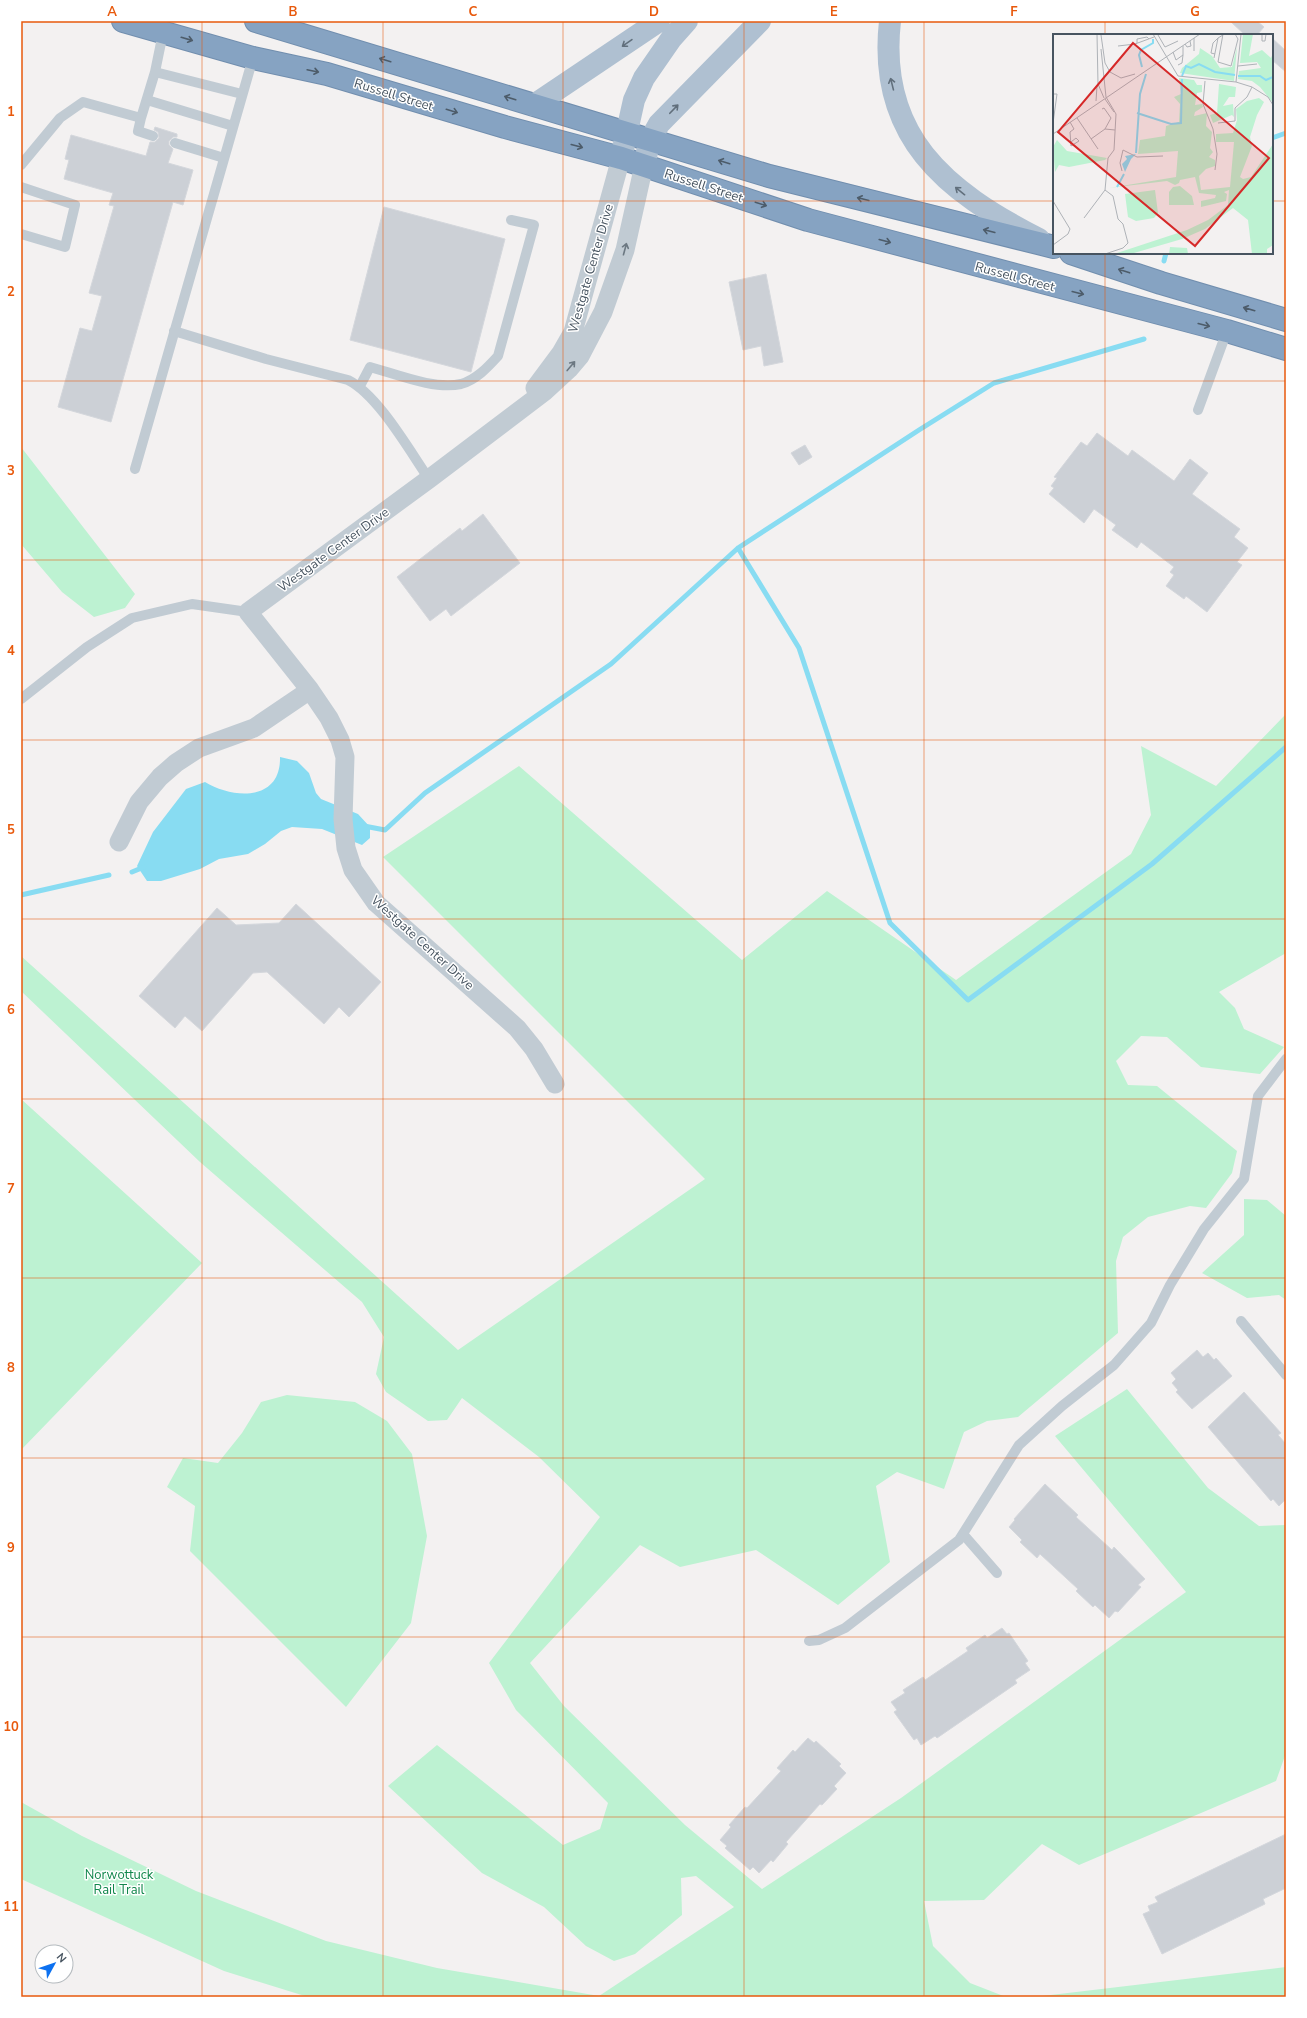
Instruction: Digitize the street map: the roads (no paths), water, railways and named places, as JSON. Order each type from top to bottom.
[{"type":"highway","name":"Russell Street","points":[[123,21],[253,58],[327,74],[505,127],[621,158],[808,220],[1227,331],[1286,349]]},
{"type":"highway","name":"Russell Street","points":[[256,21],[769,176],[1053,247]]},
{"type":"highway","points":[[1074,254],[1161,283],[1286,320]]},
{"type":"main road","points":[[534,105],[660,21]]},
{"type":"main road","points":[[621,158],[628,133],[634,100],[644,78],[671,39],[687,21]]},
{"type":"main road","points":[[644,165],[650,140],[659,124],[760,21]]},
{"type":"main road","points":[[890,21],[888,67],[893,90],[900,114],[911,136],[925,157],[941,174],[974,202],[1004,221],[1053,246]]},
{"type":"street","name":"Westgate Center Drive","points":[[498,426],[547,373],[573,332],[621,158]]},
{"type":"street","name":"Westgate Center Drive","points":[[556,1084],[534,1049],[517,1028],[376,903],[352,870],[346,848],[343,819],[345,757],[340,740],[329,718],[310,690],[248,612],[429,479],[544,392],[569,369],[594,332],[603,312],[625,250],[644,165]]},
{"type":"street","points":[[119,842],[139,802],[160,777],[176,763],[199,748],[254,728],[310,690]]},
{"type":"lane","points":[[153,136],[138,131],[155,72],[163,33]]},
{"type":"lane","points":[[135,470],[253,58]]},
{"type":"lane","points":[[155,72],[242,94]]},
{"type":"lane","points":[[147,100],[233,126]]},
{"type":"lane","points":[[21,166],[60,118],[83,102],[141,118]]},
{"type":"lane","points":[[175,143],[224,158]]},
{"type":"lane","points":[[21,187],[75,205],[65,247],[21,234]]},
{"type":"lane","points":[[360,386],[370,367],[435,385],[462,383],[485,370],[498,356],[534,226],[511,220]]},
{"type":"lane","points":[[174,331],[266,359],[348,380],[360,386],[384,415],[429,479]]},
{"type":"lane","points":[[1198,410],[1227,331]]},
{"type":"lane","points":[[21,699],[87,647],[132,618],[192,604],[248,612]]},
{"type":"lane","points":[[809,1641],[819,1640],[845,1628],[959,1540],[1019,1445],[1062,1406],[1114,1365],[1151,1323],[1170,1285],[1204,1229],[1244,1179],[1258,1096],[1286,1058]]},
{"type":"lane","points":[[1241,1321],[1286,1375]]},
{"type":"lane","points":[[963,1534],[998,1573]]},
{"type":"water","points":[[280,757],[297,761],[309,773],[316,793],[321,799],[358,814],[370,827],[370,838],[362,845],[322,829],[292,827],[281,831],[265,844],[248,854],[219,859],[200,869],[161,881],[147,881],[137,866],[153,832],[186,789],[205,782],[216,788],[229,792],[253,793],[264,789],[273,782],[278,772]]},
{"type":"waterway","points":[[1273,138],[1286,133]]},
{"type":"waterway","points":[[1164,261],[1166,254]]},
{"type":"waterway","points":[[364,826],[385,830],[425,793],[611,664],[738,548],[994,383],[1144,339]]},
{"type":"waterway","points":[[738,548],[799,648],[890,923],[968,1000],[1152,864],[1286,747]]},
{"type":"waterway","points":[[132,872],[144,867]]},
{"type":"waterway","points":[[21,895],[109,875]]},
{"type":"park label","name":"Norwottuck Rail Trail","points":[[119,1882]]}]
